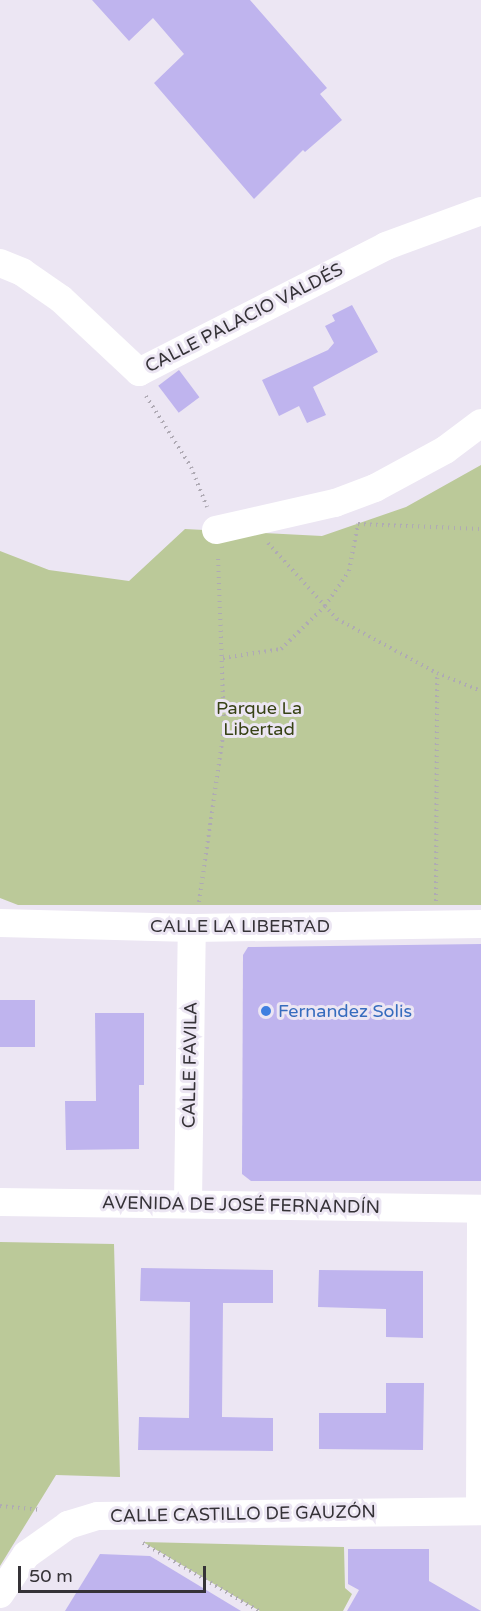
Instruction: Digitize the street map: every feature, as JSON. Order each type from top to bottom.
[{"type":"street","name":"CALLE PALACIO VALDÉS","points":[[0,263],[22,272],[61,299],[138,372],[386,246],[481,211]]},
{"type":"street","points":[[216,530],[253,524],[375,488],[445,450],[481,423]]},
{"type":"street","name":"CALLE LA LIBERTAD","points":[[0,923],[192,928],[481,924]]},
{"type":"street","name":"CALLE FAVILA","points":[[188,1203],[192,928]]},
{"type":"street","name":"AVENIDA DE JOSÉ FERNANDÍN","points":[[0,1202],[481,1209]]},
{"type":"street","points":[[481,1209],[481,1511]]},
{"type":"street","name":"CALLE CASTILLO DE GAUZÓN","points":[[0,1594],[26,1555],[68,1525],[98,1516],[481,1511]]},
{"type":"path","points":[[138,372],[142,390],[191,467],[216,530],[223,658],[224,728],[203,887],[192,928]]},
{"type":"path","points":[[253,524],[337,618],[437,673],[481,691]]},
{"type":"path","points":[[223,658],[281,649],[325,606],[349,571],[358,524],[481,529]]},
{"type":"path","points":[[436,924],[437,673]]},
{"type":"path","points":[[138,1540],[259,1611]]},
{"type":"green space","name":"Parque La Libertad","points":[[481,465],[481,905],[18,905],[0,898],[0,551],[49,570],[129,581],[185,529],[322,536],[406,507]]},
{"type":"green space","points":[[0,1242],[114,1244],[120,1477],[56,1475],[0,1566]]},
{"type":"green space","points":[[143,1542],[344,1547],[345,1588],[352,1594],[343,1611],[260,1611]]},
{"type":"building","points":[[92,0],[250,0],[327,88],[320,94],[342,120],[305,152],[303,150],[254,199],[154,83],[184,54],[153,18],[129,41]]},
{"type":"building","points":[[352,305],[378,352],[313,387],[326,415],[307,423],[299,406],[279,416],[262,380],[328,350],[334,343],[325,326],[335,321],[332,315]]},
{"type":"building","points":[[179,370],[199,397],[179,413],[158,386]]},
{"type":"building","points":[[481,944],[481,1181],[251,1181],[242,1174],[243,955],[248,947]]},
{"type":"building","points":[[0,1000],[35,1000],[35,1047],[0,1047]]},
{"type":"building","points":[[95,1013],[144,1013],[144,1085],[139,1085],[139,1149],[66,1150],[65,1101],[96,1101]]},
{"type":"building","points":[[141,1268],[273,1270],[273,1303],[223,1303],[222,1417],[273,1418],[273,1451],[138,1450],[139,1417],[189,1418],[190,1302],[140,1301]]},
{"type":"building","points":[[319,1270],[423,1271],[423,1338],[386,1337],[386,1309],[318,1307]]},
{"type":"building","points":[[386,1383],[424,1383],[423,1450],[319,1449],[319,1413],[386,1413]]},
{"type":"building","points":[[348,1549],[429,1549],[429,1581],[481,1611],[347,1611],[359,1590],[348,1584]]},
{"type":"building","points":[[100,1554],[150,1556],[241,1611],[65,1611]]},
{"type":"place","name":"Fernandez Solis","points":[[266,1011]]}]
